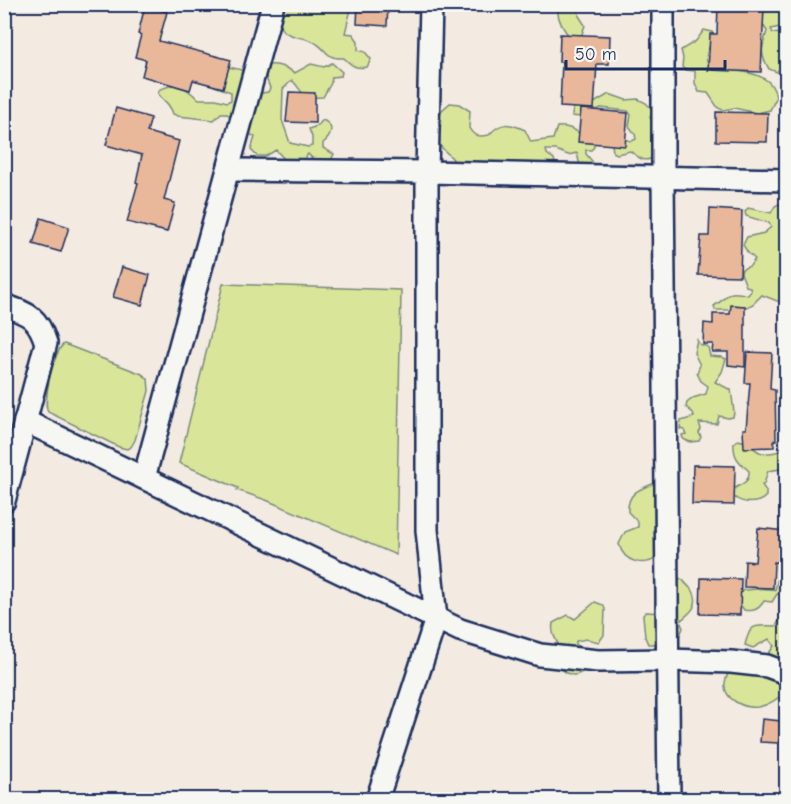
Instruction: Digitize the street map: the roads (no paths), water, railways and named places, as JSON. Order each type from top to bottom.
[{"type":"street","points":[[144,478],[273,4]]},
{"type":"street","points":[[377,800],[436,619],[427,530],[427,172],[431,4]]},
{"type":"street","points":[[663,4],[669,800]]},
{"type":"street","points":[[228,171],[427,172],[786,180]]},
{"type":"street","points":[[4,305],[28,314],[41,327],[46,343],[4,501]]},
{"type":"street","points":[[25,421],[460,630],[540,655],[598,661],[731,662],[767,666],[786,673]]}]
